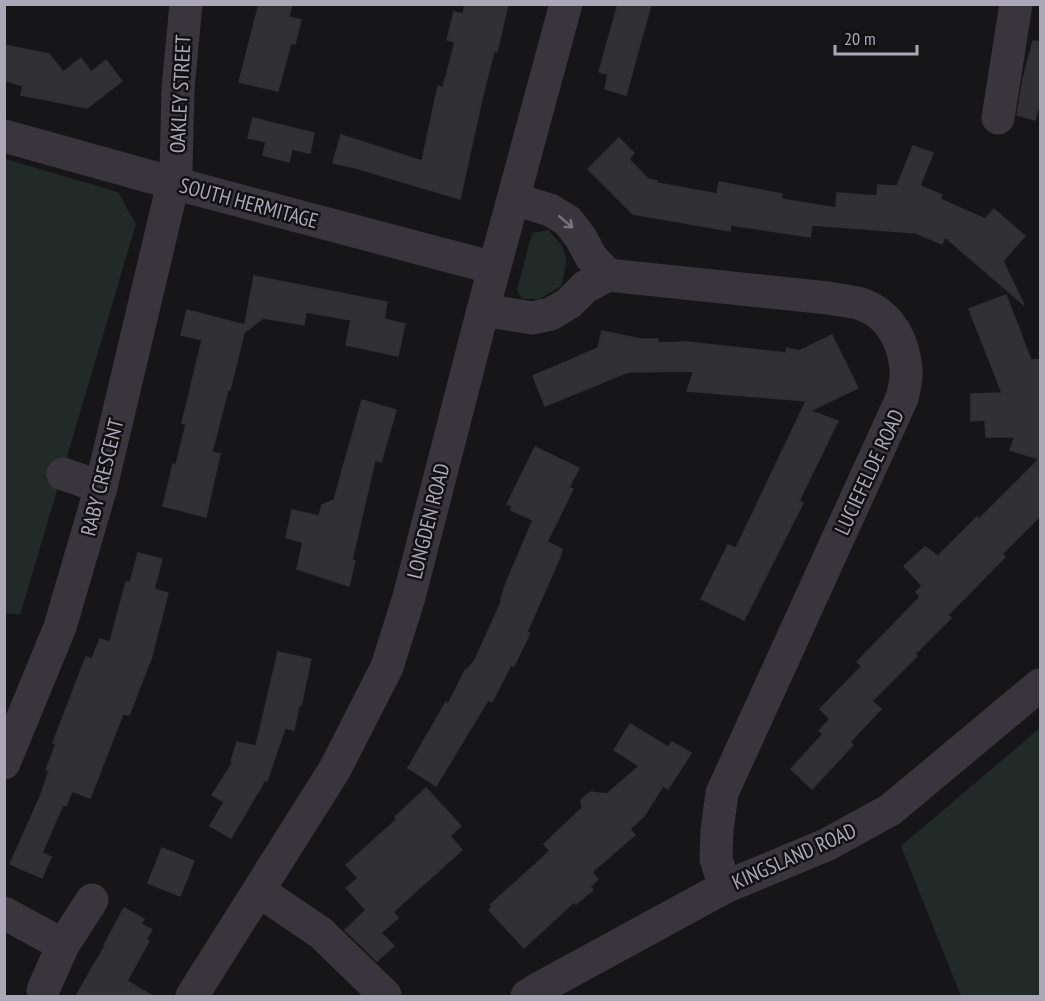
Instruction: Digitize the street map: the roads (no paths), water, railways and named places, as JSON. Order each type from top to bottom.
[{"type":"street","name":"OAKLEY STREET","points":[[173,183],[176,171],[178,88],[186,4]]},
{"type":"street","name":"LONGDEN ROAD","points":[[192,996],[335,770],[387,667],[409,597],[494,268],[566,4]]},
{"type":"street","points":[[998,118],[1017,5]]},
{"type":"street","name":"SOUTH HERMITAGE","points":[[4,136],[494,268]]},
{"type":"street","name":"RABY CRESCENT","points":[[4,763],[60,627],[101,487],[173,183]]},
{"type":"street","points":[[483,310],[532,318],[551,314],[569,303],[585,287],[608,275],[591,257],[581,238],[568,221],[550,210],[514,199]]},
{"type":"street","name":"LUCIEFELDE ROAD","points":[[608,275],[828,298],[861,304],[878,313],[894,326],[907,372],[902,398],[722,793],[716,859],[725,887]]},
{"type":"street","points":[[63,474],[101,487]]},
{"type":"street","name":"KINGSLAND ROAD","points":[[527,996],[725,887],[826,845],[890,810],[1041,685]]},
{"type":"street","points":[[259,891],[321,933],[385,995]]},
{"type":"street","points":[[43,990],[63,945],[92,900]]},
{"type":"street","points":[[4,913],[63,945]]}]
